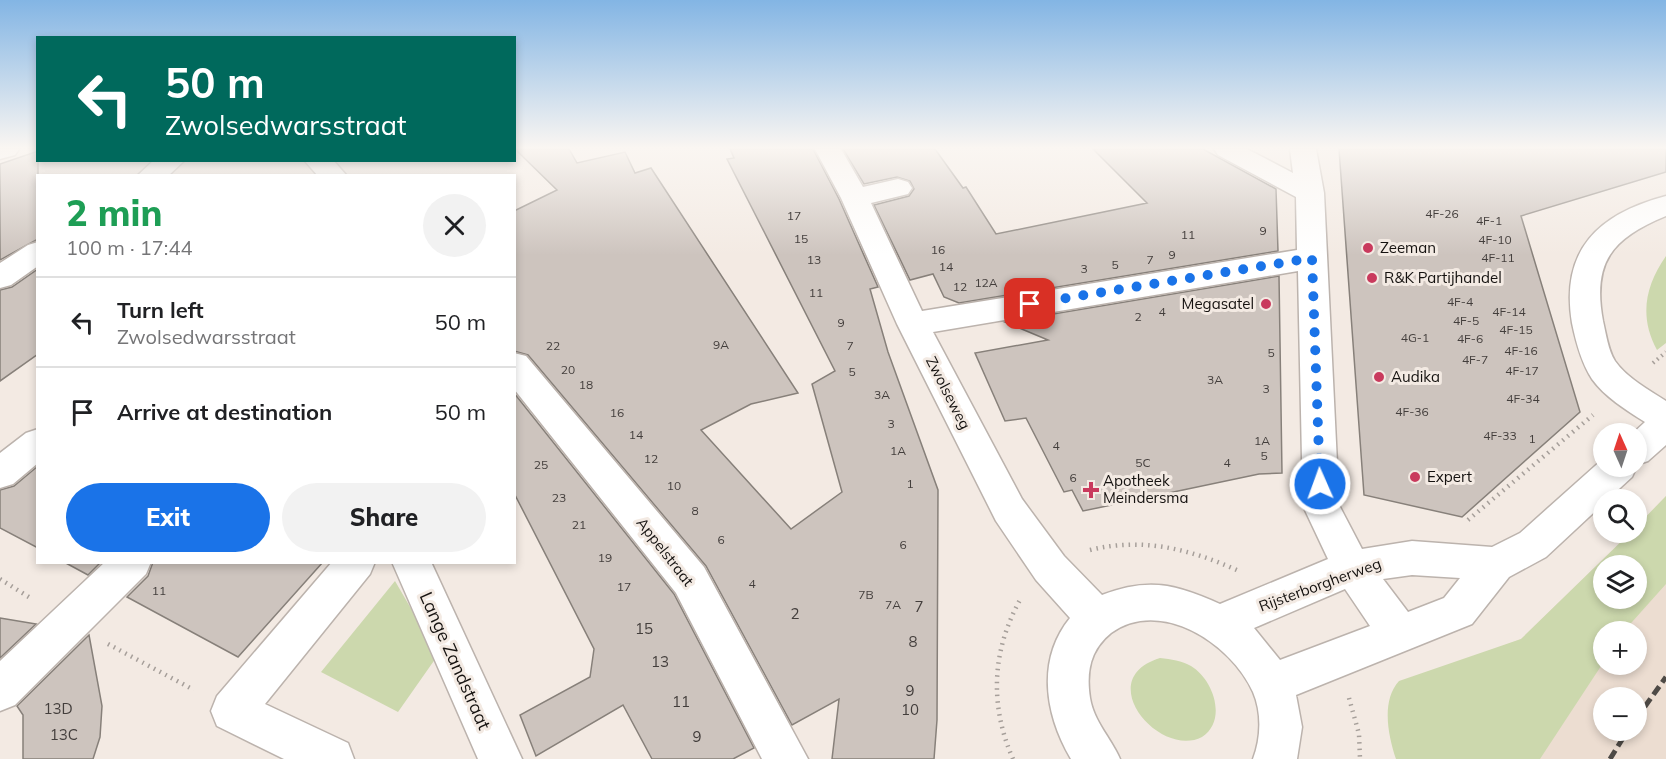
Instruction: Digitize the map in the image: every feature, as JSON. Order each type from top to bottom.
[{"type":"street","name":"Zwolseweg","points":[[848,184],[913,324],[1020,528],[1050,568],[1097,618]]},
{"type":"street","points":[[1294,184],[1310,193]]},
{"type":"street","points":[[1309,184],[1321,506],[1353,569],[1400,634]]},
{"type":"street","points":[[855,198],[898,188]]},
{"type":"street","points":[[1666,205],[1618,226],[1600,242],[1588,262],[1584,287],[1587,320],[1596,355],[1606,373],[1625,392],[1666,419]]},
{"type":"street","points":[[0,278],[36,253]]},
{"type":"street","points":[[913,324],[1312,258]]},
{"type":"street","name":"Appelstraat","points":[[516,367],[690,580],[786,759]]},
{"type":"street","points":[[1647,441],[1666,424]]},
{"type":"street","points":[[0,473],[36,445]]},
{"type":"street","points":[[1271,684],[1458,611],[1495,565],[1533,544],[1607,477]]},
{"type":"street","name":"Rijsterborgherweg","points":[[1220,624],[1278,597],[1353,569],[1386,560],[1433,559],[1495,565]]},
{"type":"street","points":[[0,690],[130,564]]},
{"type":"street","points":[[332,759],[232,711],[354,564]]},
{"type":"street","name":"Lange Zandstraat","points":[[412,564],[500,759]]},
{"type":"street","points":[[1098,759],[1079,730],[1070,708],[1067,687],[1068,666],[1074,647],[1097,618],[1114,609],[1154,602],[1198,612],[1220,624],[1250,651],[1271,684],[1281,720],[1281,738],[1275,759]]},
{"type":"path","points":[[1461,525],[1576,427],[1625,392],[1666,352]]},
{"type":"path","points":[[69,623],[232,711]]},
{"type":"shaded area","points":[[1666,496],[1666,759],[1417,759],[1487,652],[1521,639],[1593,569],[1593,609],[1647,609],[1647,555],[1607,555],[1620,543],[1647,543],[1647,516]]},
{"type":"green space","points":[[1666,256],[1666,343],[1657,350],[1648,326],[1647,302],[1653,279]]},
{"type":"green space","points":[[1666,496],[1666,584],[1647,605],[1647,555],[1607,555],[1620,543],[1647,543],[1647,516]]},
{"type":"green space","points":[[1593,569],[1593,609],[1644,609],[1633,621],[1593,621],[1593,675],[1595,675],[1540,759],[1396,759],[1389,729],[1388,708],[1393,689],[1399,681],[1521,639]]},
{"type":"green space","points":[[395,581],[438,655],[398,712],[321,672]]},
{"type":"green space","points":[[1160,658],[1176,660],[1191,666],[1206,680],[1216,710],[1210,730],[1202,737],[1185,741],[1168,737],[1152,727],[1139,714],[1132,698],[1132,682],[1140,668]]},
{"type":"building","points":[[0,184],[36,184],[36,240],[0,260]]},
{"type":"building","points":[[551,184],[662,184],[798,393],[751,404],[701,430],[791,529],[842,492],[812,384],[835,371],[740,184],[831,184],[878,287],[870,289],[888,352],[938,490],[937,720],[934,759],[832,759],[839,699],[792,725],[706,566],[528,355],[516,352],[516,210],[557,190]]},
{"type":"building","points":[[912,184],[960,184],[963,188],[966,187],[996,234],[1147,203],[1128,184],[1268,184],[1276,189],[1278,251],[959,303],[944,297],[933,274],[910,280],[874,205],[909,196],[914,189]]},
{"type":"building","points":[[1342,184],[1625,184],[1521,216],[1580,412],[1462,517],[1364,495]]},
{"type":"building","points":[[36,270],[36,355],[0,381],[0,290],[12,287]]},
{"type":"building","points":[[1279,276],[1282,473],[1259,474],[1083,511],[1072,490],[1064,492],[1026,418],[1005,421],[975,353],[1048,340],[1005,322]]},
{"type":"building","points":[[516,396],[674,594],[754,748],[733,759],[652,759],[623,705],[536,756],[520,715],[590,677],[594,649],[516,497]]},
{"type":"building","points":[[36,468],[36,547],[0,528],[0,490],[14,486]]},
{"type":"building","points":[[68,564],[99,564],[88,575]]},
{"type":"building","points":[[152,564],[321,564],[238,657],[127,597],[148,576]]},
{"type":"building","points":[[0,618],[36,624],[0,658]]},
{"type":"building","points":[[89,635],[102,706],[100,737],[93,759],[23,759],[23,715],[17,706]]},
{"type":"railway","points":[[1647,704],[1666,677]]},
{"type":"railway","points":[[1610,759],[1621,741]]},
{"type":"place","name":"Zeeman","points":[[1368,248]]},
{"type":"place","name":"R&K Partijhandel","points":[[1372,278]]},
{"type":"place","name":"Megasatel","points":[[1266,304]]},
{"type":"place","name":"Audika","points":[[1379,377]]},
{"type":"place","name":"Expert","points":[[1415,477]]},
{"type":"place","name":"Apotheek Meindersma","points":[[1091,490]]},
{"type":"route","points":[[1030,304],[1312,258],[1320,484]]}]
